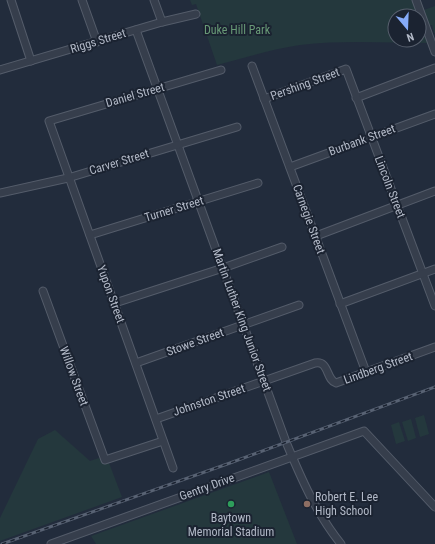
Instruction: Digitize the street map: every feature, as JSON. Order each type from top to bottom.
[{"type":"street","points":[[11,0],[31,61]]},
{"type":"street","points":[[82,0],[97,42]]},
{"type":"street","points":[[154,0],[162,22]]},
{"type":"street","points":[[416,0],[435,52]]},
{"type":"street","name":"Riggs Street","points":[[0,70],[162,22],[196,14]]},
{"type":"street","name":"Martin Luther King Junior Street","points":[[136,30],[244,324],[263,381],[292,456],[313,503],[334,536],[341,544]]},
{"type":"street","name":"Carnegie Street","points":[[252,66],[366,372]]},
{"type":"street","points":[[356,98],[435,68]]},
{"type":"street","name":"Pershing Street","points":[[264,99],[346,69]]},
{"type":"street","name":"Lincoln Street","points":[[346,69],[435,306]]},
{"type":"street","name":"Daniel Street","points":[[48,121],[221,70]]},
{"type":"street","name":"Burbank Street","points":[[290,167],[371,136],[435,114]]},
{"type":"street","name":"Yupon Street","points":[[48,121],[115,303],[173,468]]},
{"type":"street","name":"Carver Street","points":[[0,193],[68,178],[237,127]]},
{"type":"street","name":"Turner Street","points":[[90,235],[258,183]]},
{"type":"street","points":[[316,236],[435,191]]},
{"type":"street","points":[[115,303],[282,248]]},
{"type":"street","points":[[340,304],[435,269]]},
{"type":"street","name":"Willow Street","points":[[43,292],[105,460],[164,441]]},
{"type":"street","name":"Stowe Street","points":[[136,363],[299,305]]},
{"type":"street","name":"Lindberg Street","points":[[327,370],[332,381],[335,383],[435,347]]},
{"type":"street","name":"Johnston Street","points":[[156,419],[318,362],[322,363],[327,370]]},
{"type":"street","name":"Gentry Drive","points":[[51,544],[364,431],[435,507]]},
{"type":"green space","name":"Duke Hill Park","points":[[190,0],[413,0],[416,8],[387,8],[387,42],[348,42],[300,45],[269,51],[217,65],[196,4],[192,5]]},
{"type":"green space","points":[[435,6],[435,33],[432,25],[429,26],[427,21],[427,9]]},
{"type":"green space","points":[[424,415],[429,434],[420,437],[415,418]]},
{"type":"green space","points":[[411,419],[416,438],[408,441],[402,422]]},
{"type":"green space","points":[[399,422],[405,441],[396,444],[391,425]]},
{"type":"green space","points":[[55,430],[90,461],[99,458],[109,463],[122,497],[0,541],[0,518],[38,439]]},
{"type":"green space","name":"Baytown Memorial Stadium","points":[[269,472],[297,544],[96,544],[91,536]]},
{"type":"railway","points":[[2,544],[230,463],[435,387]]},
{"type":"place","name":"Baytown Memorial Stadium","points":[[231,504]]},
{"type":"place","name":"Robert E. Lee High School","points":[[307,504]]}]
